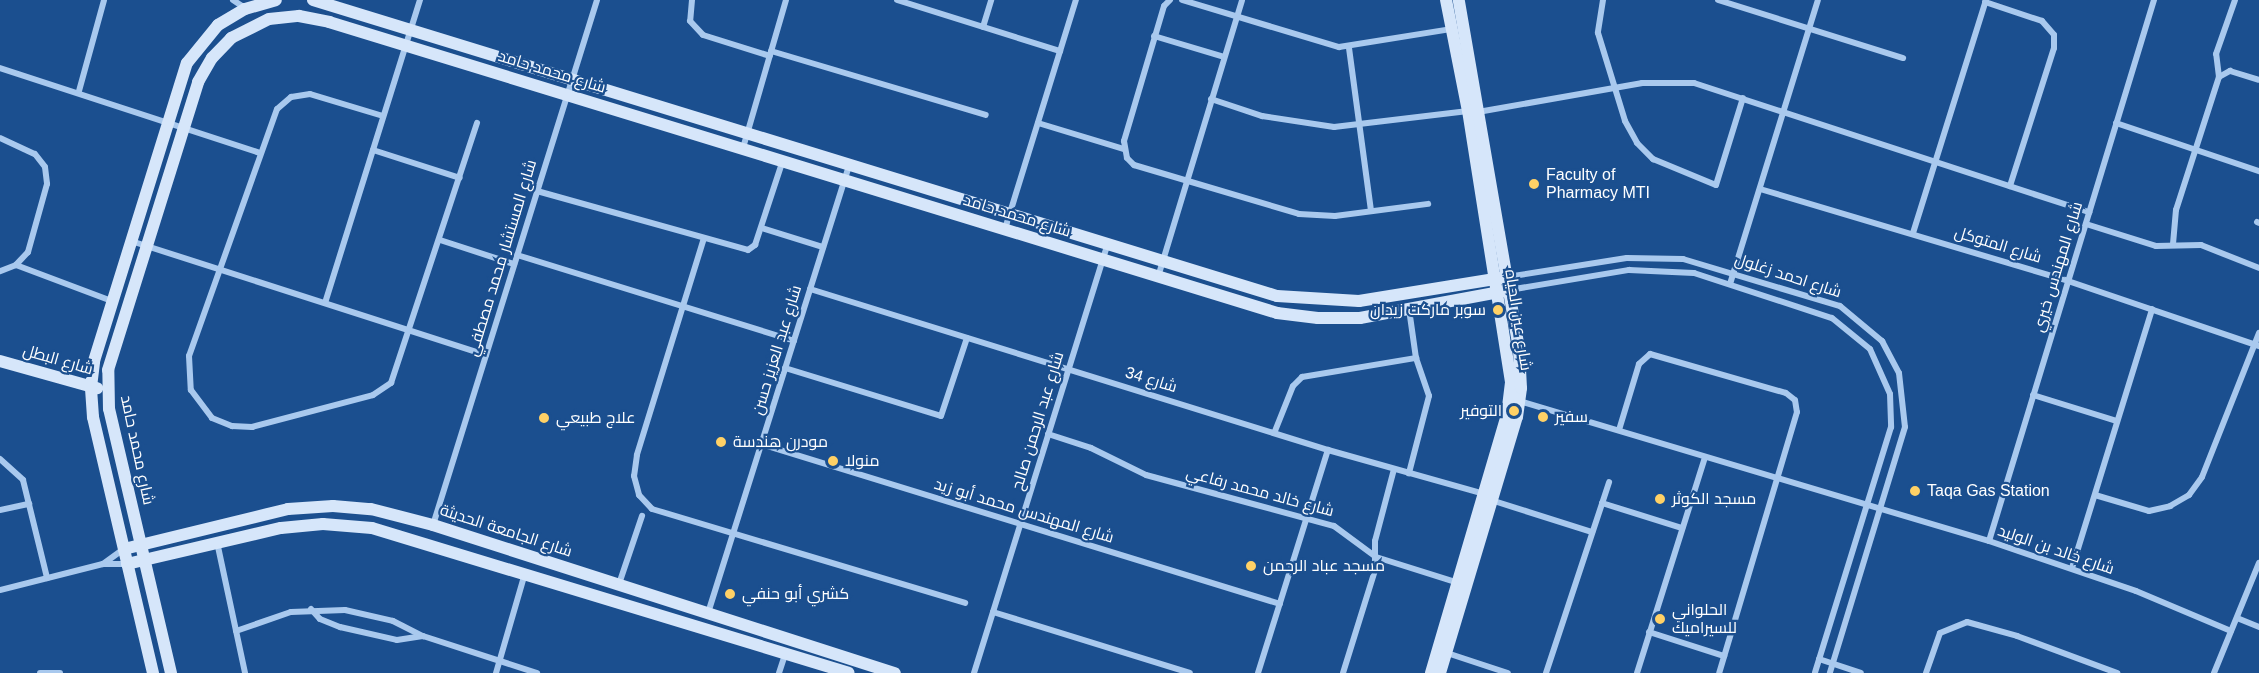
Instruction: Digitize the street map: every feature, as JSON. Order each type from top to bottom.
[{"type":"street","points":[[79,91],[104,0]]},
{"type":"street","points":[[233,0],[245,9]]},
{"type":"street","name":"شارع محمد حامد","points":[[153,673],[93,417],[91,387],[112,301],[180,78],[195,49],[218,25],[245,9],[276,0]]},
{"type":"street","name":"شارع محمد حامد","points":[[312,0],[411,28],[1261,292],[1326,302],[1359,301],[1501,278]]},
{"type":"street","points":[[325,303],[420,0]]},
{"type":"street","name":"شارع المستشار محمد مصطفي","points":[[433,525],[597,0]]},
{"type":"street","points":[[692,0],[690,21],[703,35],[986,115]]},
{"type":"street","points":[[743,148],[786,0]]},
{"type":"street","points":[[897,0],[1060,51]]},
{"type":"street","points":[[983,27],[991,0]]},
{"type":"street","points":[[1005,229],[1076,0]]},
{"type":"street","points":[[1124,149],[1154,36],[1170,0]]},
{"type":"street","points":[[1182,0],[1330,46],[1349,48],[1451,29]]},
{"type":"street","points":[[1158,277],[1242,0]]},
{"type":"street","name":"شارع عين الحياه","points":[[1446,0],[1451,29],[1473,111]]},
{"type":"street","name":"شارع عين الحياه","points":[[1440,673],[1515,399],[1520,362],[1501,278],[1473,111],[1459,0]]},
{"type":"street","points":[[1603,0],[1598,33],[1615,88],[1630,133],[1653,159],[1712,185],[1718,182],[1743,98]]},
{"type":"street","points":[[1718,0],[1903,58]]},
{"type":"street","points":[[1730,284],[1818,0]]},
{"type":"street","name":"شارع المهندس خيري","points":[[1989,541],[2154,0]]},
{"type":"street","points":[[2174,244],[2174,219],[2219,77],[2216,54],[2235,0]]},
{"type":"street","points":[[1913,233],[1985,1],[2042,21],[2054,35],[2054,48],[2010,186]]},
{"type":"street","name":"شارع محمد حامد","points":[[171,673],[107,391],[110,360],[198,82],[212,58],[231,38],[255,24],[284,17],[314,18],[406,44],[1243,305],[1298,316],[1360,318],[1504,292]]},
{"type":"street","points":[[1154,36],[1224,57]]},
{"type":"street","points":[[1349,48],[1371,211]]},
{"type":"street","points":[[0,69],[79,91],[260,153]]},
{"type":"street","points":[[2219,77],[2230,71],[2259,80]]},
{"type":"street","points":[[1211,99],[1286,122],[1359,127],[1615,88],[1677,81],[1743,98],[2089,212]]},
{"type":"street","points":[[383,116],[301,94],[277,109],[189,357],[188,378],[203,410],[232,426],[262,425],[380,392],[396,376],[477,123]]},
{"type":"street","points":[[1038,123],[1124,149],[1134,165],[1187,183],[1299,214],[1371,211],[1428,204]]},
{"type":"street","points":[[2116,123],[2259,171]]},
{"type":"street","points":[[0,138],[29,148],[41,160],[47,175],[46,192],[31,244],[16,265],[0,270]]},
{"type":"street","points":[[373,150],[459,178]]},
{"type":"street","points":[[537,191],[748,250],[756,245],[783,160]]},
{"type":"street","name":"شارع عبد العزيز حسن","points":[[708,613],[849,164]]},
{"type":"street","name":"شارع المتوكل","points":[[1760,189],[2068,281],[2257,345]]},
{"type":"street","points":[[2086,224],[2151,245],[2201,245],[2259,268]]},
{"type":"street","points":[[762,228],[823,247]]},
{"type":"street","points":[[704,238],[637,455],[635,486],[652,509],[965,603]]},
{"type":"street","points":[[440,240],[514,264]]},
{"type":"street","points":[[130,241],[486,355]]},
{"type":"street","name":"شارع عبد الرحمن صالح","points":[[974,673],[1107,245]]},
{"type":"street","points":[[517,255],[794,341]]},
{"type":"street","points":[[1628,258],[1629,270]]},
{"type":"street","name":"شارع احمد زغلول","points":[[1501,278],[1628,258],[1683,259],[1734,272],[1840,306],[1882,341],[1899,373],[1905,400],[1905,427],[1830,673]]},
{"type":"street","points":[[16,265],[112,301]]},
{"type":"street","name":"شارع احمد زغلول","points":[[1504,292],[1629,270],[1681,271],[1730,284],[1832,318],[1870,349],[1886,378],[1892,411],[1883,459],[1815,673]]},
{"type":"street","name":"شارع 34","points":[[810,289],[1275,431],[1328,450],[1409,473],[1592,532]]},
{"type":"street","points":[[1409,309],[1416,358],[1428,389],[1429,403],[1409,473]]},
{"type":"street","points":[[2072,568],[2152,309]]},
{"type":"street","points":[[2095,495],[2149,511],[2170,506],[2189,495],[2202,477],[2257,345],[2259,333]]},
{"type":"street","points":[[785,368],[941,416],[967,338]]},
{"type":"street","points":[[1619,430],[1640,364],[1650,354],[1786,393],[1797,406],[1719,673]]},
{"type":"street","points":[[1275,431],[1293,386],[1302,378],[1416,358]]},
{"type":"street","name":"شارع البطل","points":[[0,361],[107,391]]},
{"type":"street","points":[[2033,395],[2117,421]]},
{"type":"street","name":"شارع خالد بن الوليد","points":[[1515,399],[1989,541],[2072,568],[2231,631]]},
{"type":"street","name":"شارع خالد محمد رفاعي","points":[[1048,434],[1083,445],[1146,475],[1341,529],[1376,557],[1459,583]]},
{"type":"street","name":"شارع المهندس محمد أبو زيد","points":[[761,444],[1280,604]]},
{"type":"street","points":[[1258,673],[1328,450]]},
{"type":"street","points":[[1636,673],[1705,457]]},
{"type":"street","points":[[0,459],[16,470],[29,504],[47,578]]},
{"type":"street","points":[[1883,459],[1895,462]]},
{"type":"street","points":[[1343,673],[1376,557],[1375,541],[1394,469]]},
{"type":"street","points":[[1546,673],[1609,482]]},
{"type":"street","name":"شارع عين الحياه","points":[[1431,673],[1489,498]]},
{"type":"street","points":[[1602,503],[1682,528]]},
{"type":"street","points":[[0,510],[29,504]]},
{"type":"street","points":[[352,525],[355,507]]},
{"type":"street","name":"شارع الجامعة الحديثة","points":[[103,564],[124,549],[288,509],[355,507],[433,525],[895,673]]},
{"type":"street","points":[[619,584],[642,516]]},
{"type":"street","name":"شارع الجامعة الحديثة","points":[[0,590],[103,564],[127,564],[295,526],[352,525],[393,532],[848,673]]},
{"type":"street","points":[[217,542],[245,673]]},
{"type":"street","points":[[2214,673],[2259,563]]},
{"type":"street","points":[[496,673],[525,572]]},
{"type":"street","points":[[236,631],[272,616],[311,609],[361,612],[393,621],[423,636],[537,673]]},
{"type":"street","points":[[311,609],[320,619],[340,627],[397,639],[423,636]]},
{"type":"street","points":[[993,612],[1190,673]]},
{"type":"street","points":[[2237,618],[2259,627]]},
{"type":"street","points":[[1926,673],[1941,633],[1966,622],[2017,636],[2116,673]]},
{"type":"street","points":[[1649,632],[1724,656]]},
{"type":"street","points":[[818,664],[822,650]]},
{"type":"street","points":[[1447,652],[1508,673]]},
{"type":"street","points":[[779,673],[785,654]]},
{"type":"street","points":[[1819,659],[1861,673]]},
{"type":"street","points":[[40,673],[60,673]]},
{"type":"place","name":"Faculty of Pharmacy MTI","points":[[1534,184]]},
{"type":"place","name":"سوبر ماركت زيدان","points":[[1498,310]]},
{"type":"place","name":"التوفير","points":[[1514,411]]},
{"type":"place","name":"سفير","points":[[1543,417]]},
{"type":"place","name":"علاج طبيعي","points":[[544,418]]},
{"type":"place","name":"مودرن هندسة","points":[[721,442]]},
{"type":"place","name":"منولا","points":[[833,461]]},
{"type":"place","name":"Taqa Gas Station","points":[[1915,491]]},
{"type":"place","name":"مسجد الكوثر","points":[[1660,499]]},
{"type":"place","name":"مسجد عباد الرحمن","points":[[1251,566]]},
{"type":"place","name":"كشري أبو حنفي","points":[[730,594]]},
{"type":"place","name":"الحلواني للسيراميك","points":[[1660,619]]}]
